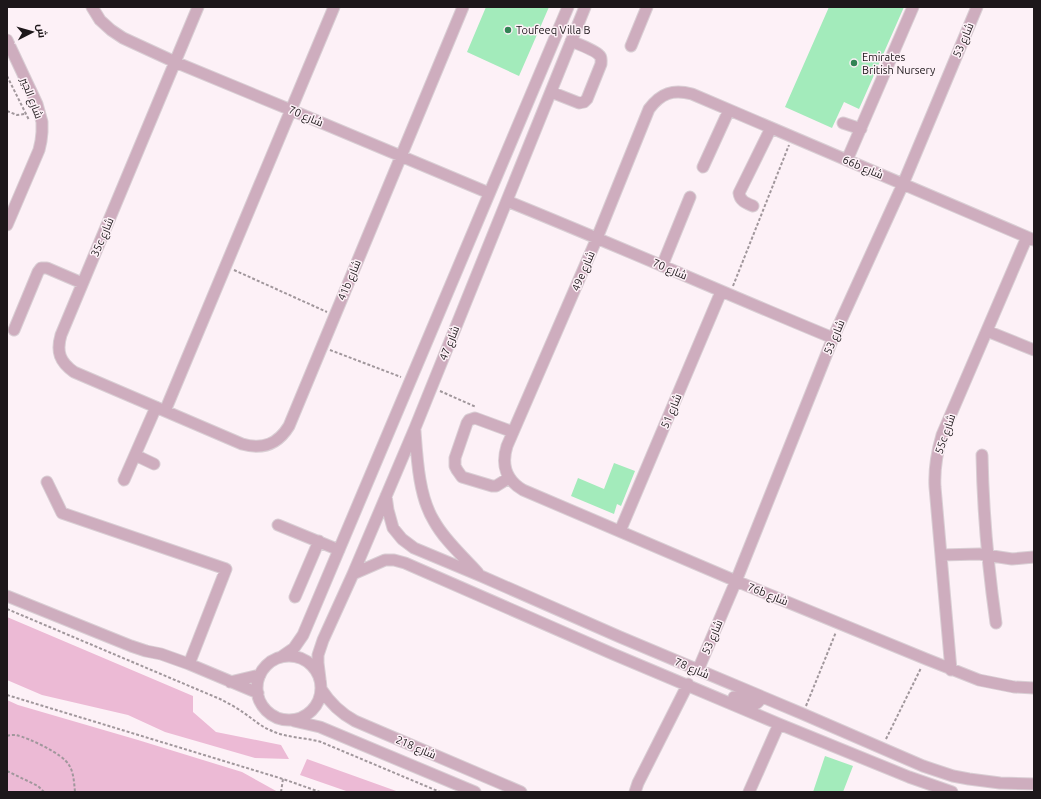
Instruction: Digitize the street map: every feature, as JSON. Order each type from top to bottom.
[{"type":"street","name":"شارع 70","points":[[92,7],[100,20],[111,30],[123,38],[174,62],[489,193]]},
{"type":"street","name":"35c شارع","points":[[161,409],[74,372],[67,367],[62,360],[59,352],[59,343],[82,283],[198,7]]},
{"type":"street","points":[[124,480],[135,455],[161,409],[226,266],[334,7]]},
{"type":"street","name":"41b شارع","points":[[161,409],[250,446],[265,446],[273,443],[285,433],[463,7]]},
{"type":"street","name":"شارع 47","points":[[281,658],[294,648],[303,635],[568,7]]},
{"type":"street","name":"شارع 47","points":[[320,684],[318,655],[320,647],[353,574],[432,387],[585,7]]},
{"type":"street","points":[[631,46],[647,7]]},
{"type":"street","points":[[847,160],[913,7]]},
{"type":"street","name":"شارع 53","points":[[698,670],[736,580],[833,338],[903,184],[977,7]]},
{"type":"street","name":"شارع الجير","points":[[7,40],[37,104],[40,113],[42,132],[39,150],[7,225]]},
{"type":"street","points":[[551,92],[579,103],[584,102],[587,99],[601,64],[602,59],[597,53],[571,41]]},
{"type":"street","name":"49e شارع","points":[[509,478],[506,472],[504,459],[507,446],[597,238],[649,109],[654,102],[668,93],[684,92],[692,94]]},
{"type":"street","name":"66b شارع","points":[[692,94],[1030,238]]},
{"type":"street","points":[[703,167],[729,110]]},
{"type":"street","points":[[844,123],[861,129]]},
{"type":"street","points":[[753,206],[743,202],[739,193],[771,128]]},
{"type":"street","points":[[662,266],[690,197]]},
{"type":"street","name":"شارع 70","points":[[507,201],[833,338]]},
{"type":"street","name":"55c شارع","points":[[951,670],[935,482],[936,455],[942,435],[987,331],[1030,238]]},
{"type":"street","points":[[14,330],[41,268],[46,268],[82,283]]},
{"type":"street","name":"شارع 51","points":[[620,532],[725,293]]},
{"type":"street","points":[[987,331],[1034,350]]},
{"type":"street","points":[[509,478],[496,486],[492,486],[462,477],[457,470],[455,458],[467,423],[472,418],[513,432]]},
{"type":"street","points":[[415,428],[419,477],[422,492],[433,520],[442,534],[481,576]]},
{"type":"street","points":[[135,455],[154,464]]},
{"type":"street","points":[[982,455],[982,488],[987,554],[996,623]]},
{"type":"street","name":"76b شارع","points":[[509,478],[523,490],[926,660],[990,683],[1014,687],[1034,688]]},
{"type":"street","points":[[47,482],[62,512],[226,569],[189,664]]},
{"type":"street","name":"شارع 78","points":[[386,496],[393,528],[402,539],[414,548],[923,766],[953,776],[984,782],[1034,784]]},
{"type":"street","points":[[278,525],[339,550]]},
{"type":"street","points":[[295,597],[319,541]]},
{"type":"street","points":[[941,555],[987,554],[1012,559],[1034,557]]},
{"type":"street","name":"شارع 78","points":[[353,574],[385,560],[394,560],[405,563],[780,724],[915,779],[952,792]]},
{"type":"street","points":[[7,596],[131,646],[161,654],[189,664],[258,694]]},
{"type":"street","points":[[288,656],[302,659],[313,667],[320,684],[319,698],[315,707],[309,714],[300,718],[282,720],[273,716],[263,706],[258,694],[260,675],[272,661],[281,658],[288,656]]},
{"type":"street","points":[[230,682],[260,675]]},
{"type":"street","name":"شارع 218","points":[[320,684],[332,705],[347,717],[521,792]]},
{"type":"street","points":[[635,792],[638,783],[688,684]]},
{"type":"street","points":[[714,696],[727,694],[755,704],[759,701],[760,696]]},
{"type":"street","points":[[291,720],[320,727],[475,792]]},
{"type":"street","points":[[749,792],[780,724]]},
{"type":"street","points":[[810,736],[811,729],[814,727],[867,746],[882,748]]},
{"type":"path","points":[[7,76],[29,120]]},
{"type":"path","points":[[7,111],[21,116],[26,114]]},
{"type":"path","points":[[725,293],[792,137]]},
{"type":"path","points":[[226,266],[335,315]]},
{"type":"path","points":[[322,347],[410,381]]},
{"type":"path","points":[[432,387],[481,409]]},
{"type":"path","points":[[7,609],[220,699],[237,708],[269,730],[321,742],[440,792]]},
{"type":"path","points":[[803,714],[840,624]]},
{"type":"path","points":[[882,748],[926,660]]},
{"type":"path","points":[[7,695],[283,778],[320,792]]},
{"type":"path","points":[[7,736],[19,736],[46,748],[63,758],[70,765],[72,770],[75,792]]},
{"type":"path","points":[[7,771],[38,786],[44,792]]},
{"type":"path","points":[[281,792],[283,778]]},
{"type":"shaded area","points":[[7,617],[193,696],[193,712],[216,732],[281,745],[289,759],[255,758],[165,732],[128,715],[42,695],[7,680]]},
{"type":"shaded area","points":[[7,700],[18,705],[242,772],[278,792],[7,792]]},
{"type":"shaded area","points":[[307,759],[399,792],[349,792],[300,775]]},
{"type":"building","name":"Toufeeq Villa B","points":[[486,7],[549,7],[519,76],[467,52]]},
{"type":"building","points":[[829,7],[904,7],[859,109],[844,102],[832,128],[785,107]]},
{"type":"building","points":[[614,463],[635,471],[621,506],[617,504],[614,514],[571,496],[578,478],[604,489]]},
{"type":"building","points":[[825,756],[853,766],[843,792],[813,792]]},
{"type":"place","name":"Toufeeq Villa B","points":[[508,30]]},
{"type":"place","name":"Emirates British Nursery","points":[[854,63]]}]
